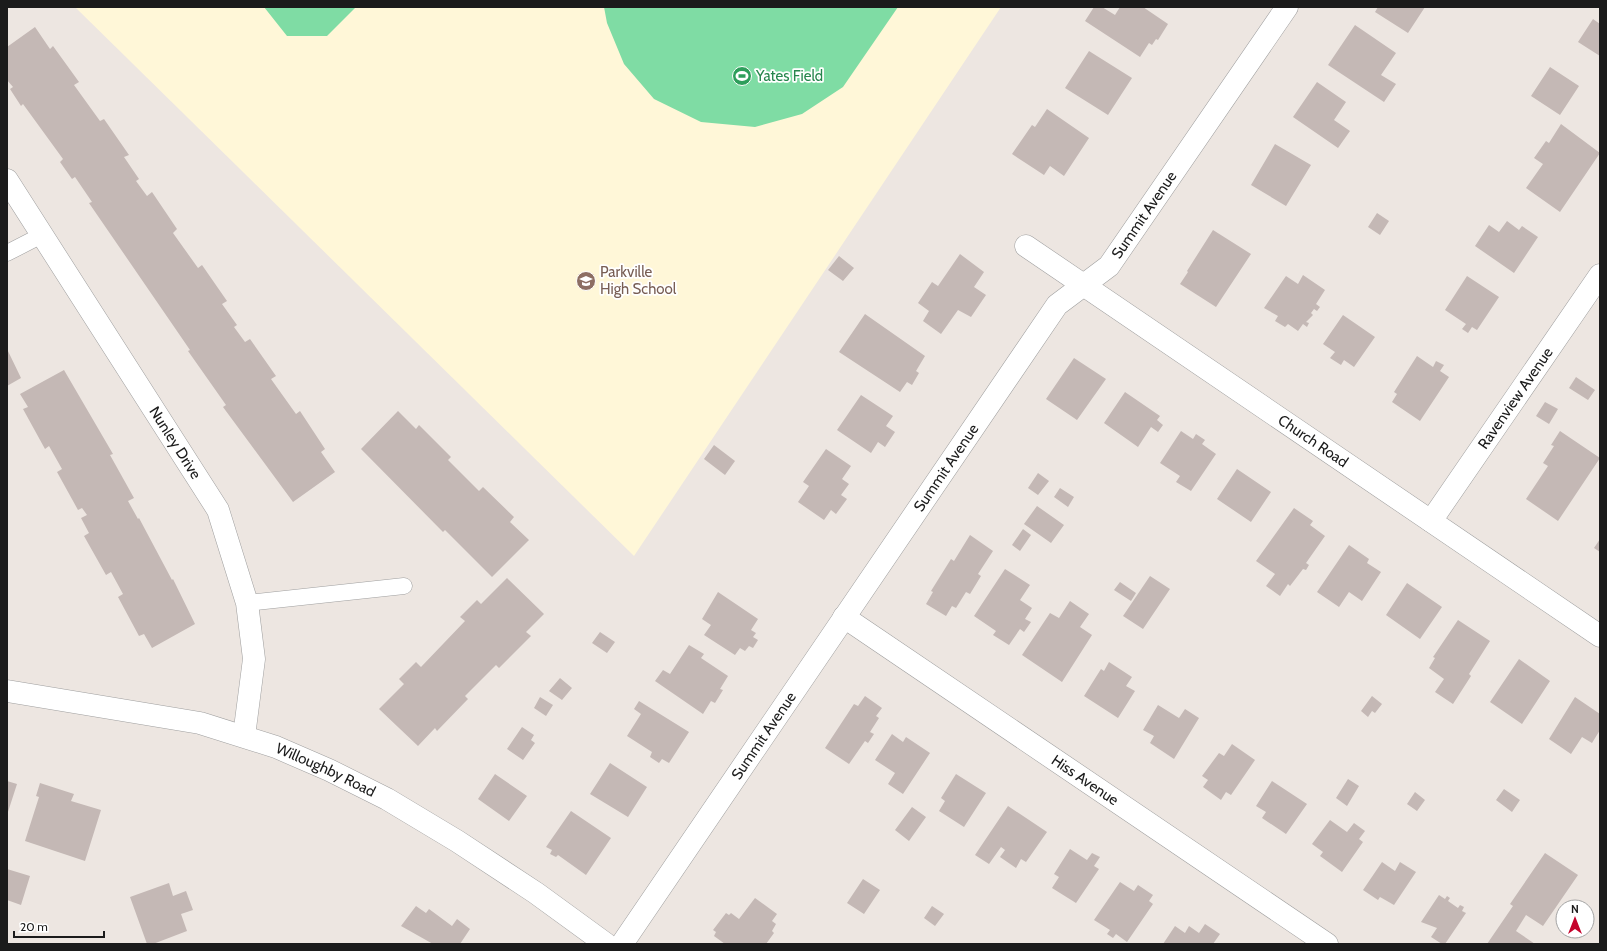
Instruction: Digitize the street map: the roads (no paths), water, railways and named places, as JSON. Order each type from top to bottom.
[{"type":"street","name":"Summit Avenue","points":[[622,944],[1057,305],[1109,266],[1287,7]]},
{"type":"street","name":"Nunley Drive","points":[[7,180],[218,510],[247,603],[254,659],[244,736]]},
{"type":"street","name":"Church Road","points":[[1026,246],[1600,636]]},
{"type":"street","name":"Ravenview Avenue","points":[[1431,521],[1600,275]]},
{"type":"street","name":"Hiss Avenue","points":[[844,617],[1327,944]]},
{"type":"street","name":"Willoughby Road","points":[[7,691],[200,723],[244,736],[329,770],[387,799],[457,841],[536,893],[606,944]]},
{"type":"lane","points":[[7,254],[42,235]]},
{"type":"lane","points":[[247,603],[404,586]]},
{"type":"place","name":"Yates Field","points":[[742,76]]},
{"type":"place","name":"Parkville High School","points":[[586,281]]}]
